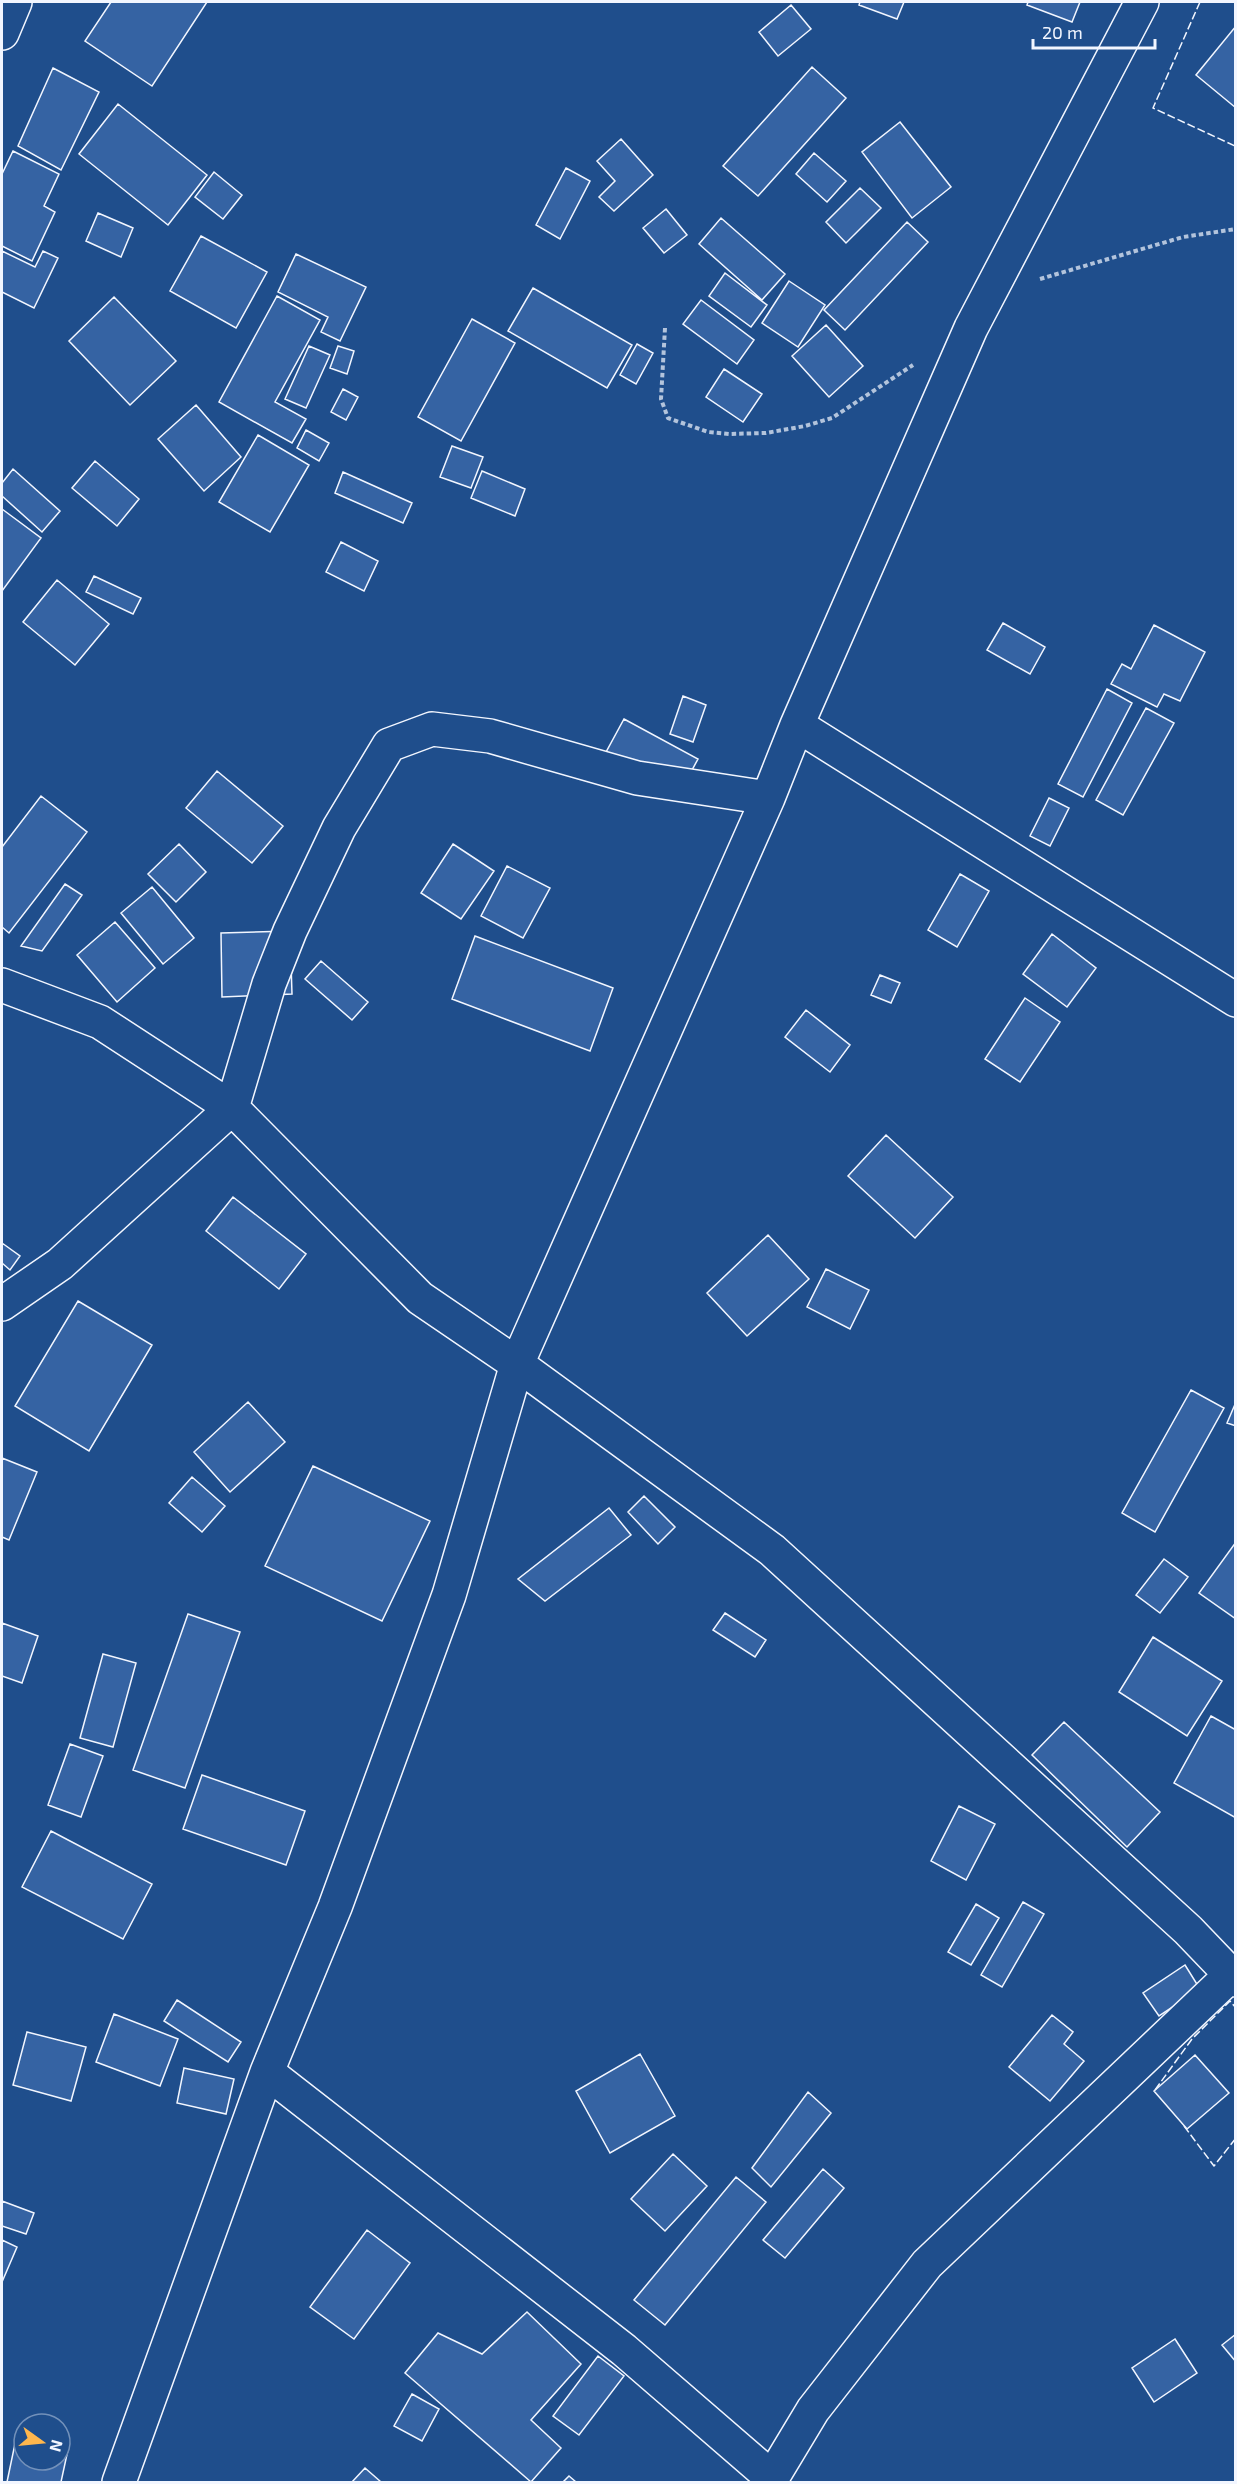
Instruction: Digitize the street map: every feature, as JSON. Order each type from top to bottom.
[{"type":"street","points":[[2,33],[15,2]]},
{"type":"street","points":[[119,2482],[267,2072],[335,1907],[449,1595],[518,1364],[768,798],[797,725],[971,328],[1142,2]]},
{"type":"street","points":[[797,725],[1236,1000]]},
{"type":"street","points":[[2,1304],[60,1264],[232,1107],[269,984],[290,931],[339,828],[389,746],[432,729],[490,736],[637,778],[768,798]]},
{"type":"street","points":[[2,985],[100,1022],[232,1107],[420,1298],[518,1364],[772,1550],[1188,1930],[1234,1977],[927,2264],[813,2410],[772,2478],[624,2350],[267,2072]]},
{"type":"path","points":[[1028,282],[1183,237],[1236,229]]},
{"type":"path","points":[[665,328],[661,399],[668,418],[708,432],[766,433],[832,418],[915,363]]},
{"type":"building","points":[[111,2],[207,2],[152,86],[85,41]]},
{"type":"building","points":[[860,2],[904,2],[897,19],[859,5]]},
{"type":"building","points":[[1028,2],[1080,2],[1072,22],[1027,5]]},
{"type":"building","points":[[791,5],[811,29],[778,56],[759,32]]},
{"type":"building","points":[[1236,26],[1236,108],[1196,75]]},
{"type":"building","points":[[812,67],[846,98],[758,196],[723,166]]},
{"type":"building","points":[[53,68],[99,92],[61,170],[18,146]]},
{"type":"building","points":[[118,104],[207,175],[168,225],[79,154]]},
{"type":"building","points":[[900,122],[951,187],[912,218],[862,152]]},
{"type":"building","points":[[621,139],[653,175],[614,211],[599,197],[615,181],[597,161]]},
{"type":"building","points":[[13,151],[59,174],[44,206],[55,212],[32,261],[2,246],[2,174]]},
{"type":"building","points":[[814,153],[846,181],[827,202],[796,174]]},
{"type":"building","points":[[566,168],[590,181],[560,239],[536,225]]},
{"type":"building","points":[[214,172],[242,195],[223,219],[195,197]]},
{"type":"building","points":[[860,188],[881,208],[846,243],[826,222]]},
{"type":"building","points":[[666,209],[687,235],[664,253],[643,228]]},
{"type":"building","points":[[98,213],[133,228],[121,257],[86,241]]},
{"type":"building","points":[[721,218],[785,274],[762,300],[699,244]]},
{"type":"building","points":[[907,222],[928,242],[845,330],[824,310]]},
{"type":"building","points":[[201,236],[267,272],[236,328],[170,291]]},
{"type":"building","points":[[2,251],[35,267],[43,251],[58,258],[34,308],[2,292]]},
{"type":"building","points":[[296,254],[366,287],[340,341],[321,332],[328,317],[278,292]]},
{"type":"building","points":[[725,273],[767,305],[751,327],[709,296]]},
{"type":"building","points":[[789,281],[825,305],[798,347],[762,323]]},
{"type":"building","points":[[533,288],[632,345],[607,388],[508,331]]},
{"type":"building","points":[[277,296],[320,320],[275,402],[306,419],[292,443],[219,402]]},
{"type":"building","points":[[114,297],[176,361],[130,405],[69,341]]},
{"type":"building","points":[[701,300],[754,340],[737,364],[683,324]]},
{"type":"building","points":[[472,319],[515,343],[461,441],[418,417]]},
{"type":"building","points":[[826,325],[863,366],[829,397],[792,356]]},
{"type":"building","points":[[637,344],[653,353],[636,384],[620,375]]},
{"type":"building","points":[[309,346],[330,355],[306,408],[285,399]]},
{"type":"building","points":[[338,346],[354,351],[347,374],[330,368]]},
{"type":"building","points":[[724,369],[762,394],[743,422],[706,397]]},
{"type":"building","points":[[343,389],[358,397],[346,420],[331,412]]},
{"type":"building","points":[[196,405],[241,457],[204,491],[158,439]]},
{"type":"building","points":[[306,430],[329,443],[319,461],[297,448]]},
{"type":"building","points":[[258,435],[309,465],[270,532],[219,502]]},
{"type":"building","points":[[452,446],[483,457],[471,488],[440,477]]},
{"type":"building","points":[[95,461],[139,499],[117,526],[72,488]]},
{"type":"building","points":[[13,469],[60,511],[42,532],[2,496],[2,483]]},
{"type":"building","points":[[482,471],[525,489],[515,516],[471,498]]},
{"type":"building","points":[[343,472],[412,503],[403,523],[335,493]]},
{"type":"building","points":[[2,509],[41,538],[2,591]]},
{"type":"building","points":[[341,542],[378,561],[364,591],[326,572]]},
{"type":"building","points":[[94,576],[141,598],[133,614],[86,592]]},
{"type":"building","points":[[57,580],[109,624],[75,665],[23,622]]},
{"type":"building","points":[[1003,623],[1045,647],[1030,674],[987,650]]},
{"type":"building","points":[[1154,625],[1205,652],[1180,701],[1164,694],[1157,707],[1111,684],[1122,664],[1131,669]]},
{"type":"building","points":[[1107,689],[1132,703],[1083,797],[1058,784]]},
{"type":"building","points":[[683,696],[706,705],[693,742],[670,734]]},
{"type":"building","points":[[1146,708],[1174,723],[1123,815],[1096,800]]},
{"type":"building","points":[[624,719],[698,759],[679,794],[605,754]]},
{"type":"building","points":[[217,771],[283,826],[252,863],[186,808]]},
{"type":"building","points":[[41,796],[87,832],[9,933],[2,927],[2,847]]},
{"type":"building","points":[[1049,798],[1069,808],[1050,846],[1030,836]]},
{"type":"building","points":[[179,844],[206,872],[176,902],[148,874]]},
{"type":"building","points":[[453,844],[494,871],[461,919],[421,893]]},
{"type":"building","points":[[507,866],[550,888],[523,938],[481,916]]},
{"type":"building","points":[[960,874],[989,891],[957,947],[928,930]]},
{"type":"building","points":[[65,884],[82,895],[42,951],[21,946]]},
{"type":"building","points":[[152,887],[194,938],[163,964],[121,913]]},
{"type":"building","points":[[115,922],[155,968],[117,1002],[77,955]]},
{"type":"building","points":[[290,931],[292,994],[222,997],[221,933]]},
{"type":"building","points":[[1052,934],[1096,968],[1067,1007],[1023,974]]},
{"type":"building","points":[[475,936],[613,988],[590,1051],[452,999]]},
{"type":"building","points":[[321,961],[368,1002],[352,1020],[305,979]]},
{"type":"building","points":[[880,975],[900,983],[891,1003],[871,995]]},
{"type":"building","points":[[1025,998],[1060,1022],[1020,1082],[985,1059]]},
{"type":"building","points":[[806,1010],[850,1045],[830,1072],[785,1037]]},
{"type":"building","points":[[886,1135],[953,1197],[915,1238],[848,1176]]},
{"type":"building","points":[[233,1197],[306,1254],[279,1289],[206,1231]]},
{"type":"building","points":[[768,1235],[809,1279],[747,1336],[707,1293]]},
{"type":"building","points":[[2,1243],[20,1256],[10,1270],[2,1263]]},
{"type":"building","points":[[826,1269],[869,1290],[850,1329],[807,1307]]},
{"type":"building","points":[[78,1301],[152,1345],[89,1451],[15,1406]]},
{"type":"building","points":[[1191,1390],[1224,1408],[1155,1532],[1122,1513]]},
{"type":"building","points":[[248,1402],[285,1442],[230,1492],[194,1452]]},
{"type":"building","points":[[1236,1402],[1236,1426],[1227,1423]]},
{"type":"building","points":[[2,1458],[37,1472],[9,1540],[2,1537]]},
{"type":"building","points":[[313,1466],[430,1521],[382,1621],[265,1566]]},
{"type":"building","points":[[192,1477],[225,1506],[202,1532],[169,1503]]},
{"type":"building","points":[[644,1496],[675,1527],[658,1544],[628,1512]]},
{"type":"building","points":[[609,1508],[631,1535],[545,1601],[518,1579]]},
{"type":"building","points":[[1236,1542],[1236,1619],[1199,1593]]},
{"type":"building","points":[[1164,1559],[1188,1577],[1160,1613],[1136,1595]]},
{"type":"building","points":[[725,1613],[766,1640],[755,1657],[713,1630]]},
{"type":"building","points":[[188,1614],[240,1632],[185,1788],[133,1770]]},
{"type":"building","points":[[2,1623],[38,1636],[22,1683],[2,1676]]},
{"type":"building","points":[[1153,1637],[1222,1681],[1187,1736],[1119,1692]]},
{"type":"building","points":[[103,1654],[136,1663],[113,1747],[80,1738]]},
{"type":"building","points":[[1211,1716],[1236,1730],[1236,1818],[1174,1783]]},
{"type":"building","points":[[1064,1722],[1160,1812],[1127,1847],[1032,1755]]},
{"type":"building","points":[[70,1744],[103,1756],[81,1817],[48,1805]]},
{"type":"building","points":[[202,1775],[305,1811],[286,1865],[183,1829]]},
{"type":"building","points":[[959,1806],[995,1824],[966,1880],[931,1861]]},
{"type":"building","points":[[51,1831],[152,1884],[123,1939],[22,1887]]},
{"type":"building","points":[[1023,1902],[1044,1914],[1002,1987],[981,1975]]},
{"type":"building","points":[[976,1904],[999,1918],[971,1965],[948,1952]]},
{"type":"building","points":[[1185,1965],[1200,1989],[1159,2016],[1143,1993]]},
{"type":"building","points":[[177,2000],[241,2042],[228,2062],[164,2021]]},
{"type":"building","points":[[114,2014],[178,2039],[160,2086],[96,2062]]},
{"type":"building","points":[[1052,2015],[1073,2032],[1064,2044],[1084,2061],[1050,2101],[1009,2067]]},
{"type":"building","points":[[27,2032],[86,2047],[71,2101],[13,2085]]},
{"type":"building","points":[[640,2054],[675,2116],[610,2153],[576,2091]]},
{"type":"building","points":[[1195,2055],[1229,2093],[1187,2129],[1154,2091]]},
{"type":"building","points":[[184,2068],[234,2079],[226,2114],[177,2103]]},
{"type":"building","points":[[808,2092],[831,2113],[771,2187],[752,2168]]},
{"type":"building","points":[[673,2154],[707,2186],[665,2231],[631,2199]]},
{"type":"building","points":[[823,2169],[844,2188],[785,2258],[763,2240]]},
{"type":"building","points":[[736,2177],[766,2202],[665,2325],[634,2300]]},
{"type":"building","points":[[2,2201],[34,2213],[26,2234],[2,2226]]},
{"type":"building","points":[[367,2230],[410,2263],[354,2339],[310,2307]]},
{"type":"building","points":[[2,2240],[17,2247],[2,2282]]},
{"type":"building","points":[[527,2312],[581,2364],[531,2420],[561,2448],[531,2482],[405,2373],[438,2333],[482,2354]]},
{"type":"building","points":[[1236,2334],[1236,2362],[1222,2345]]},
{"type":"building","points":[[1175,2339],[1197,2373],[1154,2402],[1132,2368]]},
{"type":"building","points":[[598,2356],[624,2376],[579,2435],[553,2416]]},
{"type":"building","points":[[412,2394],[439,2409],[422,2441],[394,2426]]},
{"type":"building","points":[[12,2458],[12,2472],[63,2472],[61,2482],[7,2482]]},
{"type":"building","points":[[365,2468],[381,2482],[352,2482]]},
{"type":"building","points":[[569,2476],[576,2482],[563,2482]]},
{"type":"fence","points":[[1200,2],[1153,108],[1235,146]]},
{"type":"fence","points":[[1155,2090],[1192,2039],[1230,2001],[1236,2008]]},
{"type":"fence","points":[[1184,2126],[1214,2166],[1236,2138]]}]
